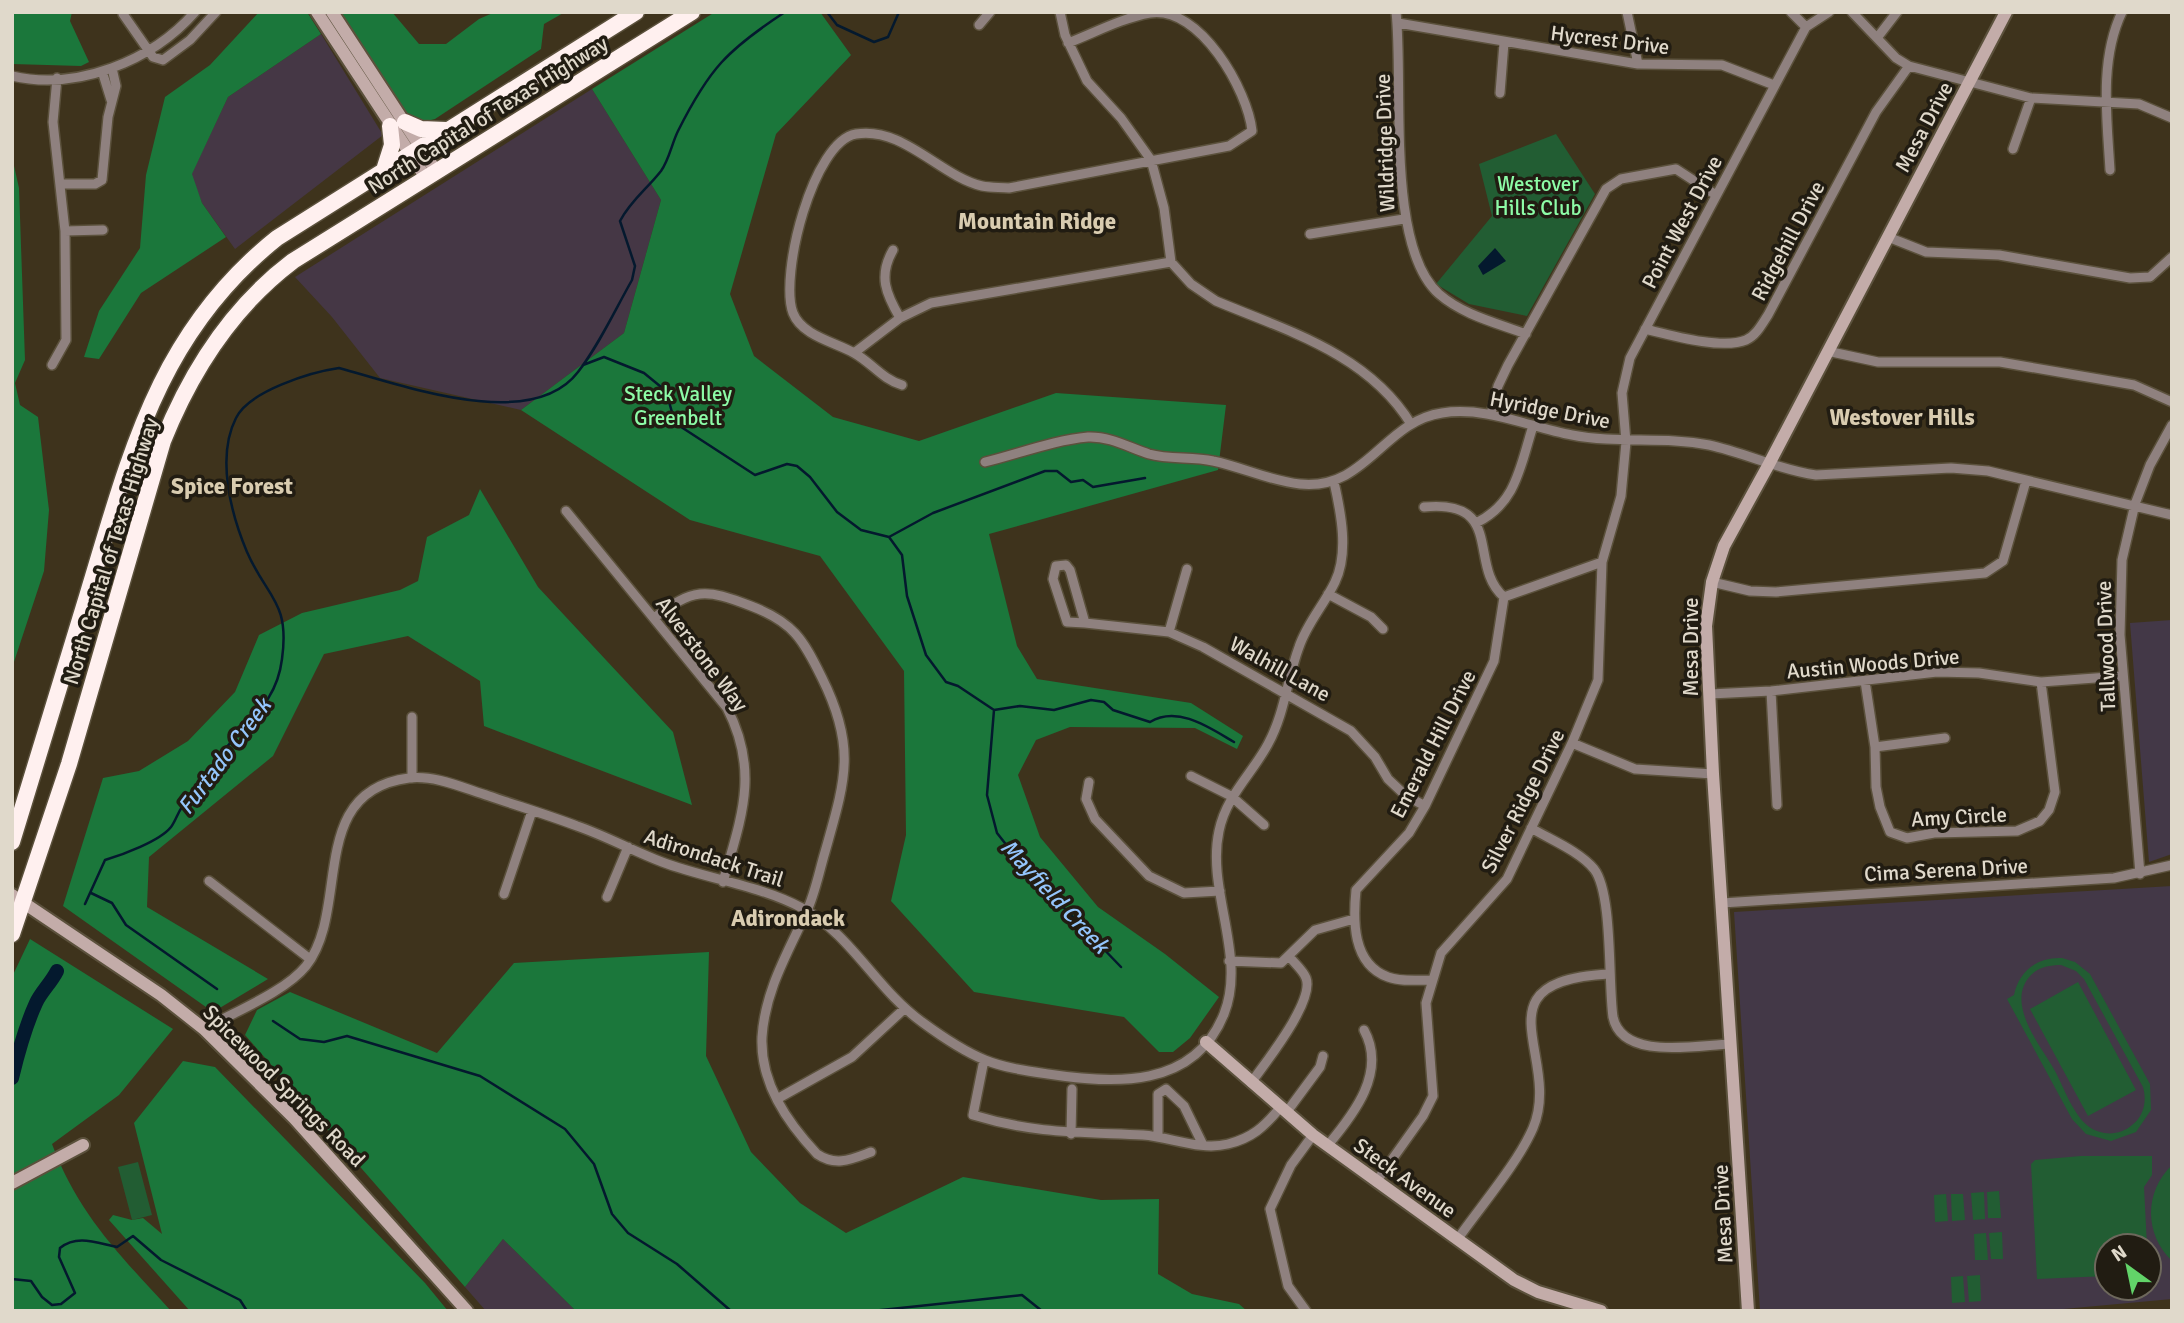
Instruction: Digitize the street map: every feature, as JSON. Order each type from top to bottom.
[{"type":"highway","name":"North Capital of Texas Highway","points":[[12,842],[121,485],[147,409],[162,377],[194,326],[242,267],[300,222],[636,12]]},
{"type":"highway","name":"North Capital of Texas Highway","points":[[12,934],[19,898],[69,764],[163,441],[194,373],[230,322],[271,277],[692,12]]},
{"type":"highway","points":[[383,170],[398,124],[421,129],[446,130]]},
{"type":"street","points":[[12,76],[57,78],[107,69],[149,50],[175,33],[195,12]]},
{"type":"street","points":[[123,14],[149,50],[163,60],[190,40],[216,12]]},
{"type":"street","points":[[317,12],[349,53],[431,174]]},
{"type":"street","points":[[332,12],[349,53]]},
{"type":"street","points":[[979,24],[990,12]]},
{"type":"street","points":[[1060,12],[1068,43],[1087,81],[1121,118],[1151,160],[1164,208],[1171,262],[1179,274],[1203,294],[1335,351],[1397,400],[1411,424]]},
{"type":"street","name":"Wildridge Drive","points":[[1396,12],[1405,219],[1421,271],[1439,293],[1461,309],[1526,334]]},
{"type":"street","points":[[1627,12],[1638,64]]},
{"type":"street","points":[[1791,12],[1806,27],[1829,12]]},
{"type":"street","points":[[1852,12],[1909,66],[1968,84],[2031,98],[2139,104],[2172,118]]},
{"type":"street","points":[[1877,38],[1897,12]]},
{"type":"street","name":"Mesa Drive","points":[[1748,1311],[1713,774],[1707,616],[1712,582],[1735,522],[1769,464],[2006,12]]},
{"type":"street","points":[[2110,170],[2106,103],[2111,39],[2122,12]]},
{"type":"street","points":[[902,385],[890,381],[854,353],[812,333],[797,321],[791,301],[802,217],[828,152],[846,136],[859,133],[888,138],[968,180],[995,187],[1024,186],[1229,146],[1252,131],[1250,111],[1220,56],[1192,28],[1163,13],[1150,13],[1068,43]]},
{"type":"street","name":"Hycrest Drive","points":[[1398,23],[1638,64],[1722,65],[1774,85]]},
{"type":"street","name":"Point West Drive","points":[[1626,442],[1623,380],[1630,358],[1806,27]]},
{"type":"street","points":[[1500,93],[1504,43]]},
{"type":"street","name":"Ridgehill Drive","points":[[1645,329],[1725,343],[1739,342],[1753,336],[1768,315],[1876,112],[1909,66]]},
{"type":"street","points":[[61,184],[95,184],[102,180],[111,100],[116,86],[107,69]]},
{"type":"street","points":[[52,365],[66,340],[65,231],[53,122],[57,78]]},
{"type":"street","points":[[2013,149],[2031,98]]},
{"type":"street","points":[[1491,414],[1498,386],[1601,197],[1612,183],[1676,169],[1716,195]]},
{"type":"street","points":[[1310,234],[1405,219]]},
{"type":"street","points":[[65,231],[103,230]]},
{"type":"street","points":[[1888,237],[1926,252],[1999,255],[2130,278],[2150,277],[2172,257]]},
{"type":"street","points":[[893,250],[886,262],[884,283],[886,295],[900,318]]},
{"type":"street","points":[[854,353],[900,318],[931,303],[1171,262]]},
{"type":"street","points":[[1827,351],[1878,362],[2000,362],[2134,385],[2172,402]]},
{"type":"street","name":"Hyridge Drive","points":[[985,462],[1090,437],[1167,458],[1212,460],[1291,483],[1334,482],[1371,460],[1411,424],[1441,413],[1491,414],[1572,435],[1626,442],[1709,445],[1816,475],[1951,468],[1988,471],[2172,515]]},
{"type":"street","name":"Tallwood Drive","points":[[2140,874],[2122,676],[2122,561],[2135,504],[2150,465],[2172,425]]},
{"type":"street","points":[[1476,523],[1493,515],[1511,493],[1533,426]]},
{"type":"street","name":"Silver Ridge Drive","points":[[1376,1182],[1423,1116],[1433,1096],[1426,1003],[1441,953],[1507,879],[1572,743],[1598,680],[1602,562],[1621,496],[1626,442]]},
{"type":"street","points":[[1712,582],[1750,591],[1776,592],[1985,573],[2003,561],[2026,481]]},
{"type":"street","name":"Adirondack Trail","points":[[204,1029],[285,983],[310,959],[323,933],[337,839],[342,829],[367,796],[391,783],[412,778],[442,781],[532,811],[723,882],[783,898],[807,910],[838,937],[904,1009],[984,1060],[1058,1076],[1129,1082],[1169,1070],[1187,1060],[1206,1042],[1222,1020],[1228,1002],[1229,961],[1216,848],[1222,817],[1231,796],[1268,744],[1299,646],[1336,580],[1342,550],[1334,482]]},
{"type":"street","points":[[1424,507],[1456,509],[1476,523],[1486,547],[1487,573],[1504,597],[1602,562]]},
{"type":"street","name":"Alverstone Way","points":[[566,511],[727,708],[741,741],[747,789],[723,882]]},
{"type":"street","name":"Walhill Lane","points":[[1085,623],[1070,570],[1066,565],[1056,566],[1052,569],[1053,579],[1064,618],[1071,625],[1085,623],[1169,632],[1286,692],[1351,731],[1375,757],[1388,779],[1405,795],[1425,806]]},
{"type":"street","points":[[1169,632],[1187,569]]},
{"type":"street","points":[[654,618],[683,597],[709,592],[782,620],[806,645],[835,704],[847,761],[832,825],[807,910],[773,983],[764,1021],[764,1072],[777,1099],[811,1147],[824,1159],[842,1162],[871,1152]]},
{"type":"street","points":[[1328,594],[1371,617],[1383,629]]},
{"type":"street","name":"Emerald Hill Drive","points":[[1432,980],[1400,979],[1386,976],[1375,969],[1360,948],[1354,919],[1360,884],[1409,833],[1425,806],[1494,661],[1504,597]]},
{"type":"street","name":"Austin Woods Drive","points":[[1710,694],[1771,691],[1956,671],[2041,682],[2122,676]]},
{"type":"street","name":"Amy Circle","points":[[1865,681],[1875,747],[1880,807],[1887,827],[1896,836],[1907,838],[1934,833],[2026,829],[2049,810],[2055,792],[2041,682]]},
{"type":"street","points":[[1771,691],[1777,805]]},
{"type":"street","points":[[412,717],[412,778]]},
{"type":"street","points":[[1875,747],[1945,738]]},
{"type":"street","points":[[1572,743],[1634,769],[1713,774]]},
{"type":"street","points":[[1191,776],[1231,796],[1264,825]]},
{"type":"street","points":[[1089,782],[1086,799],[1095,819],[1149,876],[1184,893],[1220,891]]},
{"type":"street","points":[[504,894],[532,811]]},
{"type":"street","points":[[1531,828],[1579,856],[1595,870],[1606,904],[1609,974],[1615,1027],[1633,1043],[1654,1047],[1730,1044]]},
{"type":"street","points":[[607,897],[628,847]]},
{"type":"street","name":"Cima Serena Drive","points":[[1721,903],[2085,881],[2140,874],[2172,865]]},
{"type":"street","points":[[209,881],[310,959]]},
{"type":"street","name":"Spicewood Springs Road","points":[[19,898],[150,987],[204,1029],[294,1118],[467,1311]]},
{"type":"street","points":[[1229,961],[1281,963],[1315,930],[1354,919]]},
{"type":"street","points":[[1251,1083],[1297,1018],[1306,993],[1306,976],[1289,956]]},
{"type":"street","points":[[1457,1240],[1534,1127],[1537,1097],[1531,1020],[1534,1006],[1542,991],[1556,981],[1609,974]]},
{"type":"street","points":[[777,1099],[852,1057],[904,1009]]},
{"type":"street","points":[[1328,1146],[1361,1102],[1369,1078],[1372,1052],[1364,1031]]},
{"type":"street","name":"Steck Avenue","points":[[1206,1042],[1312,1135],[1457,1240],[1526,1286],[1601,1311]]},
{"type":"street","points":[[984,1060],[973,1115],[1020,1128],[1071,1134],[1158,1137],[1203,1145],[1224,1145],[1253,1135],[1283,1111],[1320,1068],[1323,1056]]},
{"type":"street","points":[[1071,1134],[1072,1089]]},
{"type":"street","points":[[1158,1137],[1158,1094],[1166,1089],[1184,1106],[1203,1145]]},
{"type":"street","points":[[1306,1311],[1288,1286],[1270,1209],[1292,1165],[1312,1135]]},
{"type":"street","points":[[12,1183],[83,1145]]},
{"type":"shaded area","points":[[321,34],[383,135],[235,249],[202,203],[191,175],[228,97]]},
{"type":"shaded area","points":[[592,89],[661,200],[624,333],[521,410],[380,378],[332,317],[295,277]]},
{"type":"shaded area","points":[[2172,620],[2172,854],[2149,862],[2130,623]]},
{"type":"shaded area","points":[[2172,886],[2172,1299],[2163,1300],[2163,1232],[2093,1232],[2093,1302],[2140,1302],[2042,1311],[1760,1311],[1734,912]]},
{"type":"shaded area","points":[[503,1239],[576,1311],[486,1311],[465,1287]]},
{"type":"green space","points":[[12,12],[72,12],[70,21],[89,62],[81,66],[12,64]]},
{"type":"green space","points":[[259,12],[307,12],[321,34],[228,97],[192,174],[202,203],[226,237],[141,293],[99,359],[84,357],[99,311],[140,248],[146,175],[165,97],[210,65]]},
{"type":"green space","points":[[339,12],[392,12],[419,44],[446,44],[479,19],[495,12],[565,12],[544,24],[541,49],[435,119],[421,121],[413,120],[399,104]]},
{"type":"green space","name":"Steck Valley Greenbelt","points":[[715,12],[820,12],[851,55],[776,134],[730,294],[754,356],[833,417],[919,441],[1056,393],[1226,405],[1218,470],[989,534],[1017,646],[1037,679],[1191,703],[1243,736],[1237,749],[1195,728],[1070,727],[1036,740],[1018,775],[1040,837],[1098,907],[1165,954],[1219,997],[1190,1038],[1173,1052],[1159,1052],[1124,1017],[974,992],[891,901],[906,835],[904,671],[820,556],[690,520],[521,410],[624,333],[661,200],[592,89]]},
{"type":"green space","name":"Westover Hills Club","points":[[1556,134],[1595,194],[1527,316],[1469,304],[1436,284],[1492,216],[1479,164]]},
{"type":"green space","points":[[12,157],[19,188],[25,360],[15,383],[20,405],[38,417],[49,510],[44,571],[12,668]]},
{"type":"green space","points":[[480,489],[538,587],[673,732],[692,805],[484,726],[480,681],[408,636],[324,654],[273,756],[149,857],[147,907],[268,979],[213,1012],[63,906],[103,778],[139,771],[188,741],[235,692],[259,635],[302,613],[400,590],[418,581],[427,537],[469,515]]},
{"type":"green space","points":[[30,939],[173,1029],[119,1095],[52,1144],[63,1170],[88,1214],[118,1253],[171,1311],[12,1311],[12,977]]},
{"type":"green space","points":[[709,952],[706,1056],[751,1152],[800,1203],[846,1233],[963,1177],[1101,1200],[1159,1199],[1158,1274],[1192,1294],[1239,1304],[1247,1311],[576,1311],[503,1239],[465,1287],[245,1035],[257,1010],[290,992],[437,1053],[514,963]]},
{"type":"green space","points":[[2053,958],[2075,962],[2090,974],[2150,1084],[2151,1110],[2136,1132],[2111,1141],[2086,1134],[2072,1119],[2007,999],[2014,995],[2020,979],[2030,967]],"holes":[[[2057,965],[2076,971],[2084,979],[2143,1087],[2145,1098],[2142,1113],[2127,1129],[2116,1133],[2093,1129],[2078,1115],[2034,1037],[2023,1011],[2021,998],[2024,986],[2034,972]]]},
{"type":"green space","points":[[2078,982],[2136,1090],[2088,1116],[2030,1009]]},
{"type":"green space","points":[[183,1061],[215,1067],[425,1283],[448,1311],[190,1311],[109,1220],[113,1215],[132,1220],[143,1218],[162,1234],[134,1123]]},
{"type":"green space","points":[[2081,1156],[2152,1156],[2152,1175],[2144,1187],[2146,1232],[2093,1232],[2093,1277],[2037,1279],[2031,1164],[2035,1160]]},
{"type":"green space","points":[[138,1162],[152,1215],[132,1220],[118,1167]]},
{"type":"green space","points":[[2172,1165],[2172,1261],[2163,1250],[2163,1232],[2154,1232],[2152,1226],[2152,1200],[2163,1176]]},
{"type":"green space","points":[[1999,1191],[2001,1218],[1988,1218],[1987,1192]]},
{"type":"green space","points":[[1984,1192],[1985,1219],[1973,1220],[1971,1193]]},
{"type":"green space","points":[[1946,1194],[1948,1221],[1935,1222],[1934,1195]]},
{"type":"green space","points":[[1951,1194],[1963,1194],[1965,1220],[1952,1221]]},
{"type":"green space","points":[[2002,1232],[2003,1259],[1991,1259],[1989,1233]]},
{"type":"green space","points":[[1986,1233],[1988,1260],[1975,1260],[1974,1234]]},
{"type":"green space","points":[[1980,1275],[1981,1301],[1969,1302],[1967,1276]]},
{"type":"green space","points":[[1963,1276],[1965,1302],[1952,1303],[1951,1277]]},
{"type":"water","points":[[1495,248],[1506,261],[1483,275],[1478,266]]},
{"type":"waterway","name":"Furtado Creek","points":[[85,904],[105,860],[140,847],[171,827],[185,803],[206,785],[227,746],[257,714],[279,676],[284,640],[280,612],[247,552],[236,521],[228,485],[226,468],[230,433],[243,408],[282,384],[339,368],[429,393],[463,399],[498,402],[529,400],[557,390],[586,362],[632,280],[635,266],[620,221],[624,214],[664,167],[689,110],[721,62],[748,38],[785,12]]},
{"type":"waterway","name":"Furtado Creek","points":[[827,12],[837,25],[874,42],[888,37],[899,12]]},
{"type":"waterway","name":"Mayfield Creek","points":[[583,365],[604,357],[644,373],[666,391],[675,423],[755,475],[787,464],[797,466],[810,477],[837,512],[861,530],[889,537],[902,555],[907,596],[926,655],[946,682],[958,686],[994,710],[987,795],[997,833],[1019,861],[1121,967]]},
{"type":"waterway","points":[[889,537],[933,513],[1045,471],[1057,471],[1071,482],[1083,480],[1093,487],[1145,478]]},
{"type":"waterway","points":[[994,710],[1020,706],[1054,710],[1091,700],[1104,702],[1113,710],[1150,722],[1172,716],[1194,720],[1234,742]]},
{"type":"waterway","points":[[91,893],[112,903],[126,925],[217,989]]},
{"type":"waterway","name":"Furtado Creek","points":[[12,1078],[32,1012],[57,971]]},
{"type":"waterway","points":[[273,1021],[300,1039],[324,1042],[347,1036],[480,1076],[565,1129],[594,1164],[612,1214],[628,1233],[677,1264],[731,1311]]},
{"type":"waterway","points":[[12,1279],[31,1281],[42,1297],[52,1305],[61,1304],[75,1293],[59,1257],[60,1248],[80,1240],[117,1247],[133,1236],[161,1260],[240,1300],[247,1311]]},
{"type":"waterway","points":[[872,1311],[1022,1295],[1042,1311]]},
{"type":"district","name":"Mountain Ridge","points":[[1037,221]]},
{"type":"district","name":"Westover Hills","points":[[1902,417]]},
{"type":"district","name":"Spice Forest","points":[[232,486]]},
{"type":"district","name":"Adirondack","points":[[788,918]]}]
